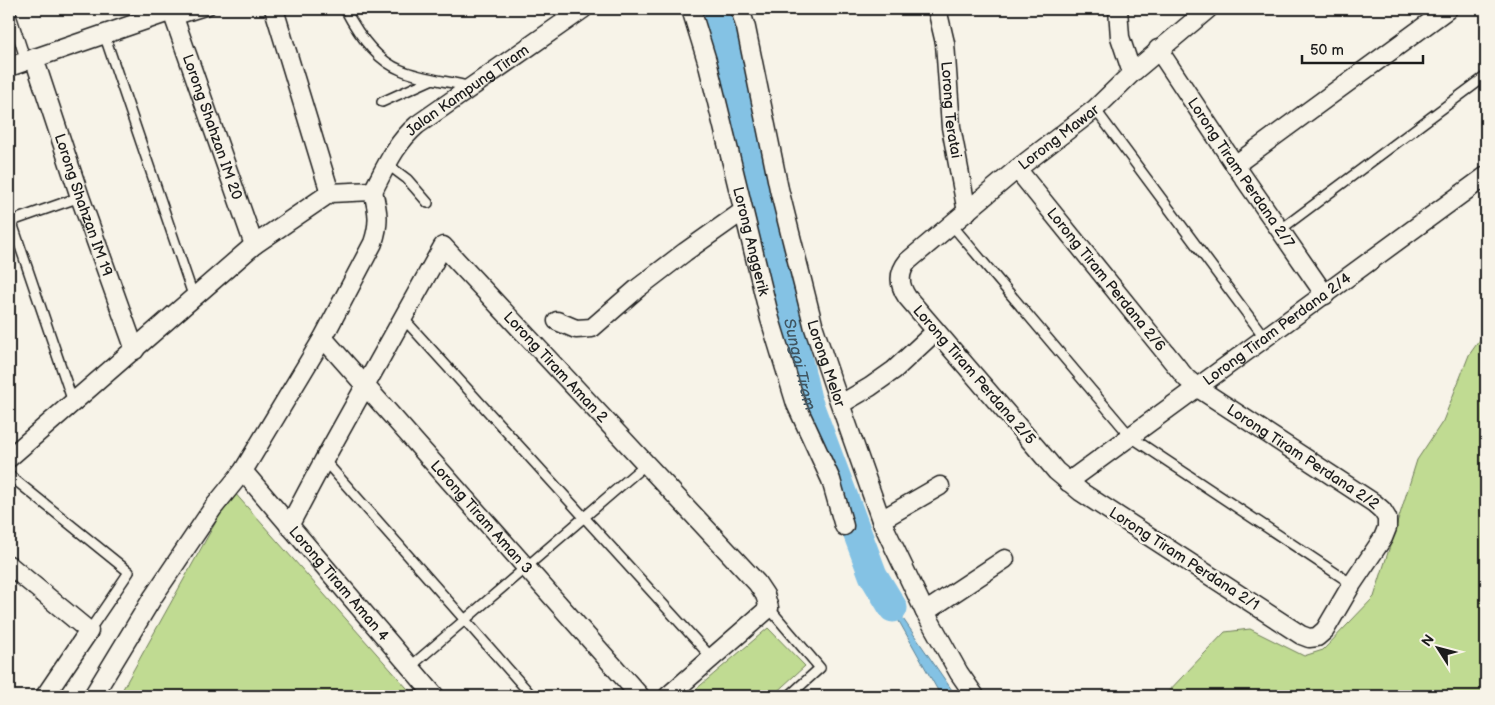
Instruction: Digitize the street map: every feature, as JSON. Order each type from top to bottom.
[{"type":"street","points":[[274,9],[330,193]]},
{"type":"street","name":"Jalan Kampung Tiram","points":[[373,191],[396,148],[405,136],[583,9]]},
{"type":"street","name":"Lorong Anggerik","points":[[691,9],[707,61],[770,319],[796,404],[831,480],[844,526]]},
{"type":"street","name":"Lorong Melor","points":[[740,9],[746,28],[779,189],[814,328],[882,520],[925,612],[959,673],[975,696]]},
{"type":"street","name":"Lorong Teratai","points":[[937,9],[945,44],[951,127],[967,212]]},
{"type":"street","points":[[1118,9],[1120,37],[1132,72]]},
{"type":"street","name":"Lorong Mawar","points":[[908,262],[1016,169],[1095,109],[1132,72],[1208,9]]},
{"type":"street","points":[[1235,165],[1448,9]]},
{"type":"street","points":[[9,66],[173,13]]},
{"type":"street","name":"Lorong Shahzan IM 20","points":[[173,13],[254,245]]},
{"type":"street","name":"Lorong Tiram Perdana 2/7","points":[[1158,49],[1325,295]]},
{"type":"street","name":"Lorong Shahzan IM 19","points":[[30,60],[135,350]]},
{"type":"street","name":"Lorong Tiram Perdana 2/6","points":[[1016,169],[1186,378],[1198,388]]},
{"type":"street","name":"Lorong Tiram Perdana 2/4","points":[[1068,482],[1486,176]]},
{"type":"street","points":[[10,449],[73,402],[254,245],[330,193],[339,191],[373,191],[379,216],[374,243],[323,338],[243,472],[213,508],[153,598],[93,696]]},
{"type":"street","points":[[557,321],[576,328],[592,328],[638,288],[743,211]]},
{"type":"street","name":"Lorong Tiram Aman 2","points":[[290,526],[324,460],[443,246],[757,582],[765,595],[769,608]]},
{"type":"street","name":"Lorong Tiram Perdana 2/5","points":[[908,262],[901,272],[902,290],[1056,471],[1068,482]]},
{"type":"street","points":[[841,404],[894,370],[936,331]]},
{"type":"street","name":"Lorong Tiram Aman 3","points":[[323,338],[640,696]]},
{"type":"street","name":"Lorong Tiram Perdana 2/2","points":[[1198,388],[1382,510],[1387,518],[1387,528],[1383,538],[1352,584]]},
{"type":"street","name":"Lorong Tiram Aman 4","points":[[243,472],[434,696]]},
{"type":"street","name":"Lorong Tiram Perdana 2/1","points":[[1068,482],[1308,638],[1317,637],[1325,630],[1352,584]]},
{"type":"street","points":[[882,520],[940,486]]},
{"type":"street","points":[[925,612],[1004,559]]},
{"type":"street","points":[[9,565],[88,632],[45,696]]},
{"type":"street","points":[[668,696],[769,608]]},
{"type":"lane","points":[[9,9],[30,60]]},
{"type":"lane","points":[[173,13],[210,9]]},
{"type":"lane","points":[[345,9],[354,26],[373,49],[399,70],[472,87]]},
{"type":"lane","points":[[104,34],[194,298]]},
{"type":"lane","points":[[1280,230],[1486,76]]},
{"type":"lane","points":[[382,102],[433,79]]},
{"type":"lane","points":[[1095,109],[1265,338]]},
{"type":"lane","points":[[387,164],[407,179],[428,203]]},
{"type":"lane","points":[[73,402],[10,219],[80,197]]},
{"type":"lane","points":[[951,224],[1131,437],[1352,584]]},
{"type":"lane","points":[[403,318],[712,658]]},
{"type":"lane","points":[[324,460],[532,696]]},
{"type":"lane","points":[[410,667],[646,464]]},
{"type":"lane","points":[[9,474],[129,572],[88,632]]},
{"type":"lane","points":[[769,608],[820,668],[789,696]]},
{"type":"green space","points":[[1486,331],[1486,696],[1164,696],[1225,632],[1250,629],[1304,656],[1323,650],[1374,597],[1417,460],[1443,421],[1469,355]]},
{"type":"green space","points":[[233,491],[414,696],[119,696]]},
{"type":"green space","points":[[768,628],[805,666],[772,696],[688,696]]},
{"type":"water","points":[[873,575],[956,696],[941,696]]},
{"type":"waterway","name":"Sungai Tiram","points":[[716,9],[807,399],[873,575],[893,608]]}]
